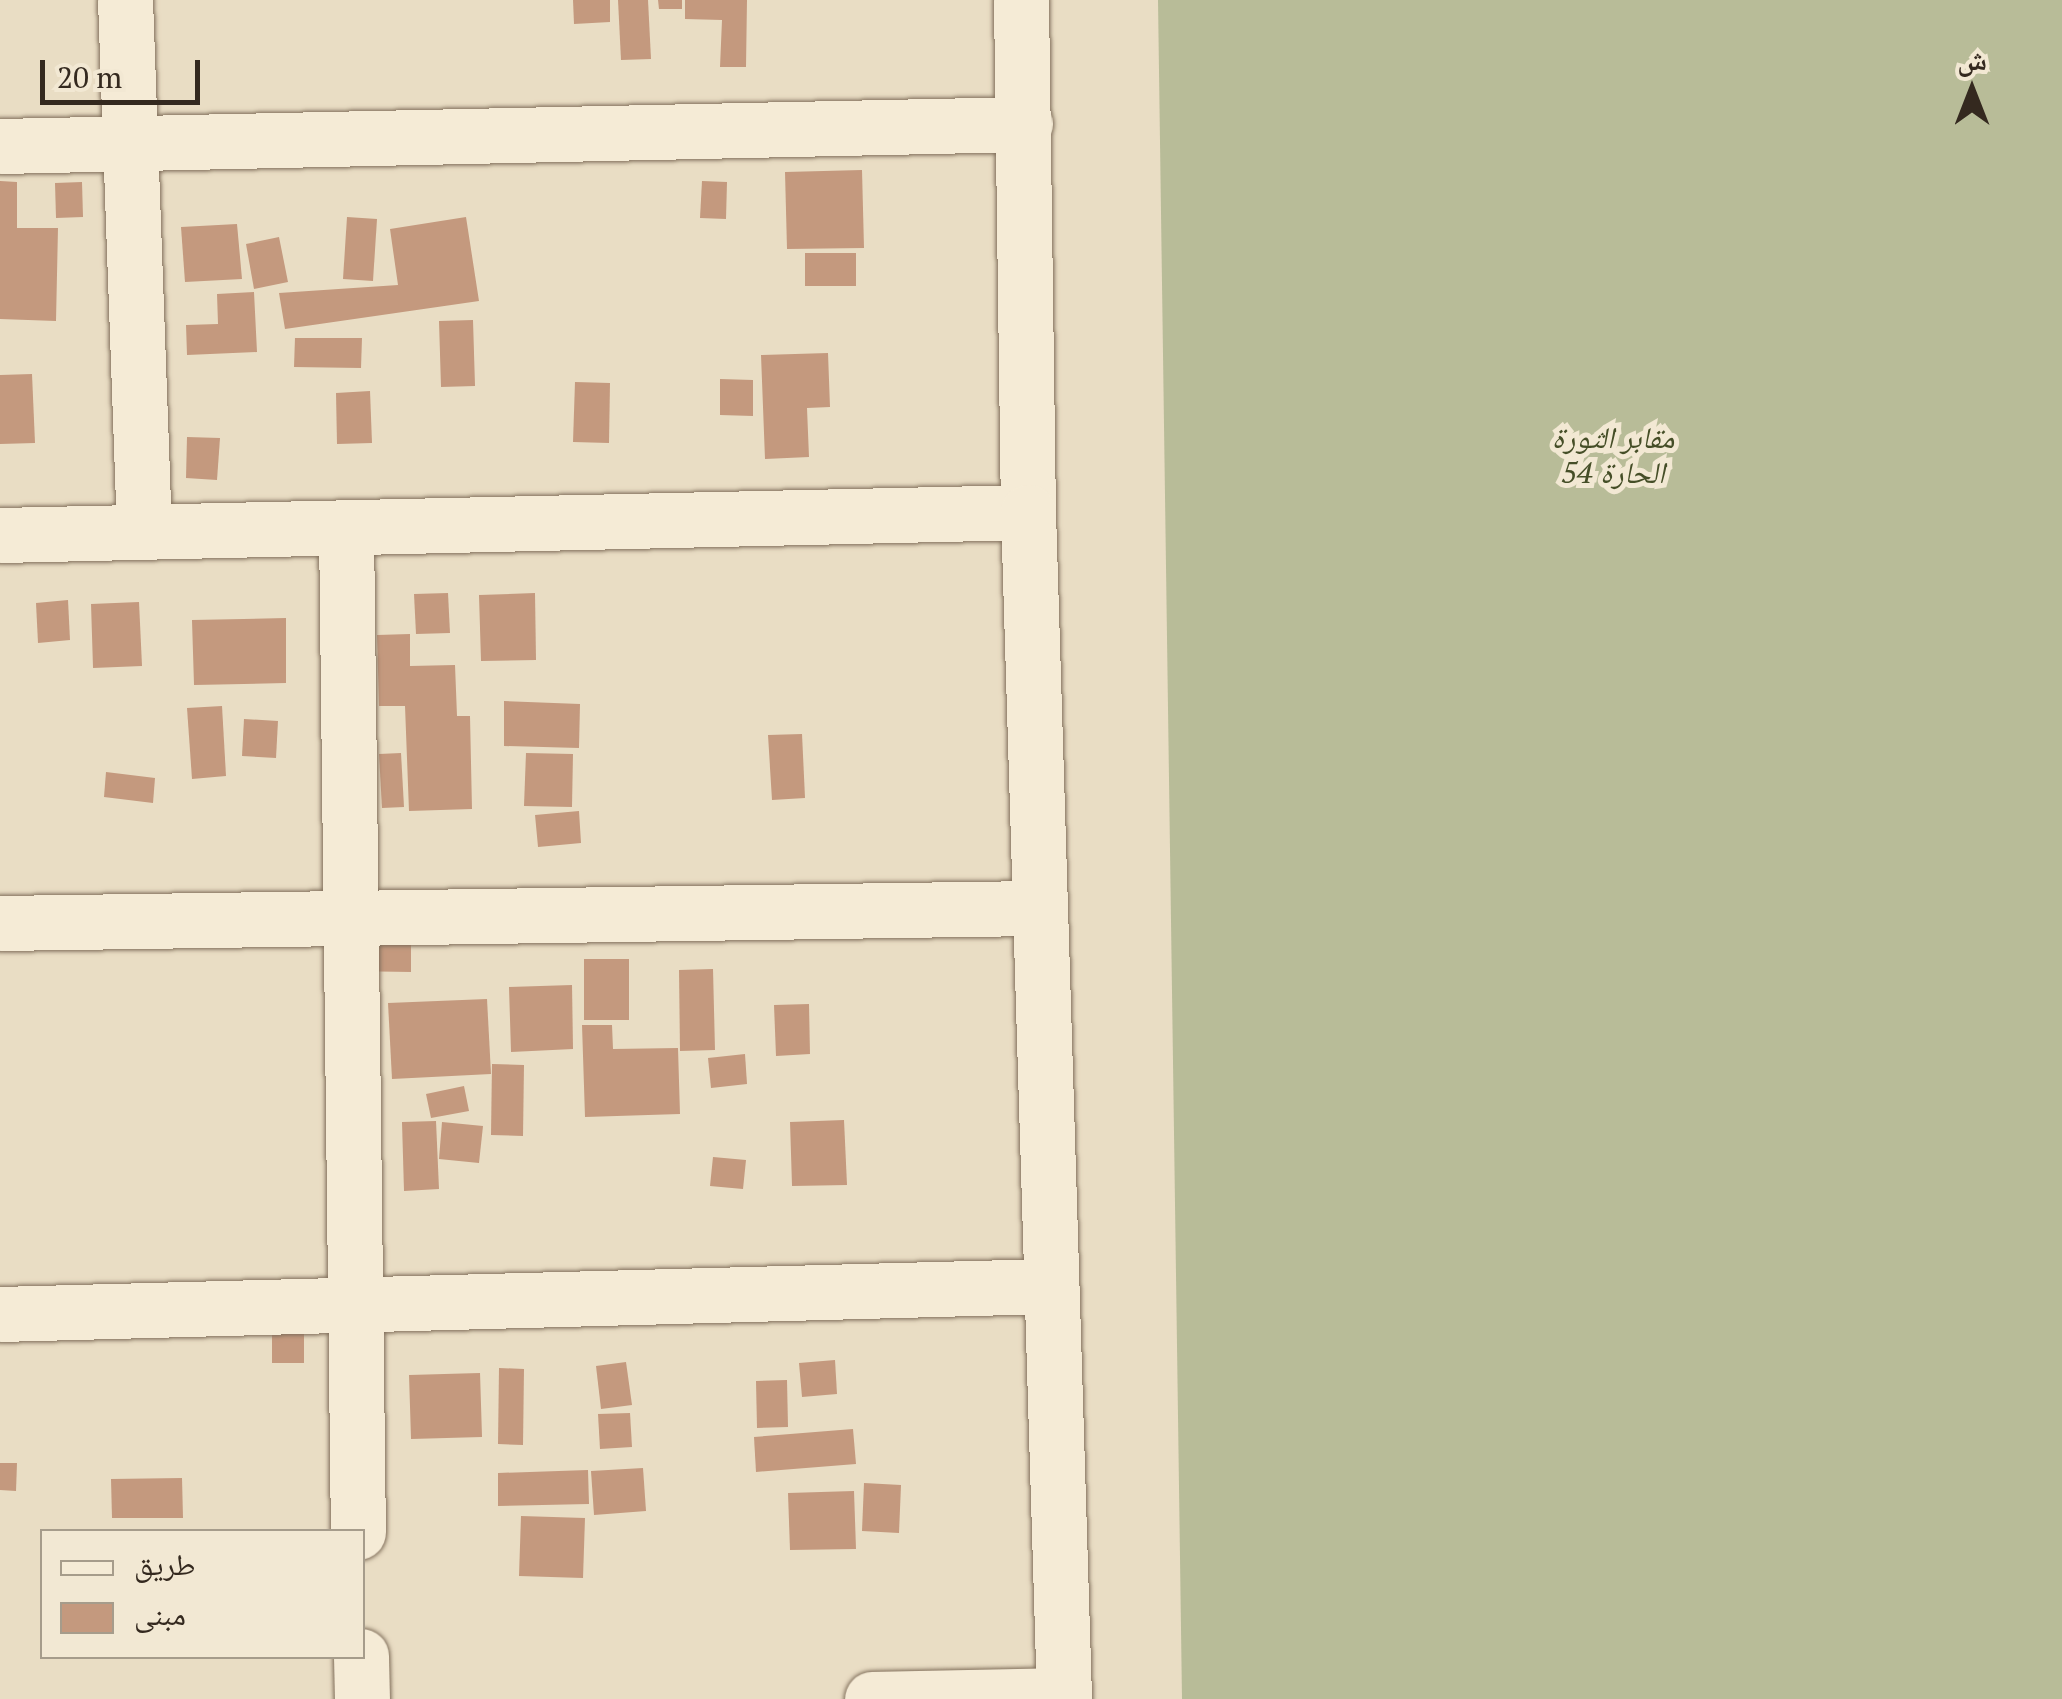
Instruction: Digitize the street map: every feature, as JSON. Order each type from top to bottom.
[{"type":"street","points":[[125,0],[144,532]]},
{"type":"street","points":[[872,1699],[1064,1697],[1028,512],[1025,124],[1020,0]]},
{"type":"street","points":[[0,146],[1025,124]]},
{"type":"street","points":[[0,534],[1028,512]]},
{"type":"street","points":[[346,527],[358,1529]]},
{"type":"street","points":[[0,923],[1040,908]]},
{"type":"street","points":[[0,1314],[1050,1286]]},
{"type":"street","points":[[361,1659],[362,1699]]},
{"type":"green space","name":"مقابر الثورة الحارة 54","points":[[1158,0],[2062,0],[2062,1699],[1182,1699]]},
{"type":"building","points":[[573,0],[610,0],[610,22],[574,24]]},
{"type":"building","points":[[618,0],[648,0],[651,59],[621,60]]},
{"type":"building","points":[[658,0],[682,0],[682,9],[659,9]]},
{"type":"building","points":[[685,0],[747,0],[746,67],[720,67],[722,20],[685,19]]},
{"type":"building","points":[[862,170],[864,248],[787,249],[785,172]]},
{"type":"building","points":[[0,181],[17,182],[17,228],[58,228],[56,321],[0,319]]},
{"type":"building","points":[[702,181],[727,182],[726,219],[700,218]]},
{"type":"building","points":[[82,182],[83,217],[56,218],[55,183]]},
{"type":"building","points":[[347,217],[377,219],[373,281],[343,279]]},
{"type":"building","points":[[466,217],[479,301],[285,329],[279,293],[398,285],[390,229]]},
{"type":"building","points":[[237,224],[242,279],[185,282],[181,227]]},
{"type":"building","points":[[279,237],[288,282],[254,289],[246,244]]},
{"type":"building","points":[[805,253],[856,253],[856,286],[805,286]]},
{"type":"building","points":[[254,292],[257,352],[187,355],[186,325],[218,324],[217,294]]},
{"type":"building","points":[[473,320],[475,386],[441,387],[439,321]]},
{"type":"building","points":[[295,338],[362,338],[361,368],[294,367]]},
{"type":"building","points":[[828,353],[830,407],[807,408],[809,457],[765,459],[761,355]]},
{"type":"building","points":[[32,374],[35,443],[0,444],[0,375]]},
{"type":"building","points":[[720,379],[753,380],[753,416],[720,415]]},
{"type":"building","points":[[575,382],[610,383],[609,443],[573,442]]},
{"type":"building","points":[[370,391],[372,443],[337,444],[336,393]]},
{"type":"building","points":[[187,437],[220,438],[217,480],[186,478]]},
{"type":"building","points":[[448,593],[450,633],[416,634],[414,594]]},
{"type":"building","points":[[535,593],[536,660],[481,661],[479,595]]},
{"type":"building","points":[[68,600],[70,640],[38,643],[36,603]]},
{"type":"building","points":[[139,602],[142,666],[93,668],[91,604]]},
{"type":"building","points":[[286,618],[286,683],[194,685],[192,620]]},
{"type":"building","points":[[410,634],[410,666],[455,665],[457,716],[470,716],[472,809],[409,811],[405,706],[379,706],[377,635]]},
{"type":"building","points":[[504,701],[580,704],[579,748],[504,746]]},
{"type":"building","points":[[222,706],[226,776],[192,779],[187,708]]},
{"type":"building","points":[[244,719],[278,721],[276,758],[242,756]]},
{"type":"building","points":[[802,734],[805,798],[772,800],[768,735]]},
{"type":"building","points":[[401,753],[404,807],[382,808],[379,754]]},
{"type":"building","points":[[526,753],[573,754],[572,807],[524,806]]},
{"type":"building","points":[[106,772],[155,778],[153,803],[104,797]]},
{"type":"building","points":[[579,811],[581,843],[538,847],[535,815]]},
{"type":"building","points":[[347,925],[411,926],[411,972],[347,971]]},
{"type":"building","points":[[584,959],[629,959],[629,1020],[584,1020]]},
{"type":"building","points":[[713,969],[715,1050],[680,1051],[679,970]]},
{"type":"building","points":[[572,985],[573,1049],[511,1052],[509,987]]},
{"type":"building","points":[[487,999],[491,1074],[392,1079],[388,1003]]},
{"type":"building","points":[[809,1004],[810,1054],[776,1056],[774,1005]]},
{"type":"building","points":[[582,1025],[612,1025],[613,1049],[678,1048],[680,1114],[585,1117]]},
{"type":"building","points":[[745,1054],[747,1084],[711,1088],[708,1058]]},
{"type":"building","points":[[492,1064],[524,1065],[523,1136],[491,1135]]},
{"type":"building","points":[[464,1086],[469,1111],[431,1118],[426,1094]]},
{"type":"building","points":[[844,1120],[847,1185],[792,1186],[790,1122]]},
{"type":"building","points":[[436,1121],[439,1189],[404,1191],[402,1122]]},
{"type":"building","points":[[442,1122],[483,1126],[479,1163],[439,1159]]},
{"type":"building","points":[[713,1157],[746,1160],[743,1189],[710,1186]]},
{"type":"building","points":[[272,1333],[304,1333],[304,1363],[272,1363]]},
{"type":"building","points":[[835,1360],[837,1394],[802,1397],[799,1363]]},
{"type":"building","points":[[626,1362],[632,1405],[601,1409],[596,1366]]},
{"type":"building","points":[[499,1368],[524,1369],[523,1445],[498,1444]]},
{"type":"building","points":[[480,1373],[482,1437],[411,1439],[409,1375]]},
{"type":"building","points":[[787,1380],[788,1427],[757,1428],[756,1381]]},
{"type":"building","points":[[630,1413],[632,1447],[600,1449],[598,1414]]},
{"type":"building","points":[[853,1429],[856,1464],[756,1472],[754,1437]]},
{"type":"building","points":[[0,1463],[17,1463],[16,1491],[0,1490]]},
{"type":"building","points":[[643,1468],[646,1511],[594,1515],[591,1471]]},
{"type":"building","points":[[588,1470],[589,1504],[498,1506],[498,1473]]},
{"type":"building","points":[[182,1478],[183,1518],[112,1518],[111,1479]]},
{"type":"building","points":[[864,1483],[901,1485],[899,1533],[862,1531]]},
{"type":"building","points":[[854,1491],[856,1549],[790,1550],[788,1493]]},
{"type":"building","points":[[521,1516],[585,1518],[583,1578],[519,1576]]}]
